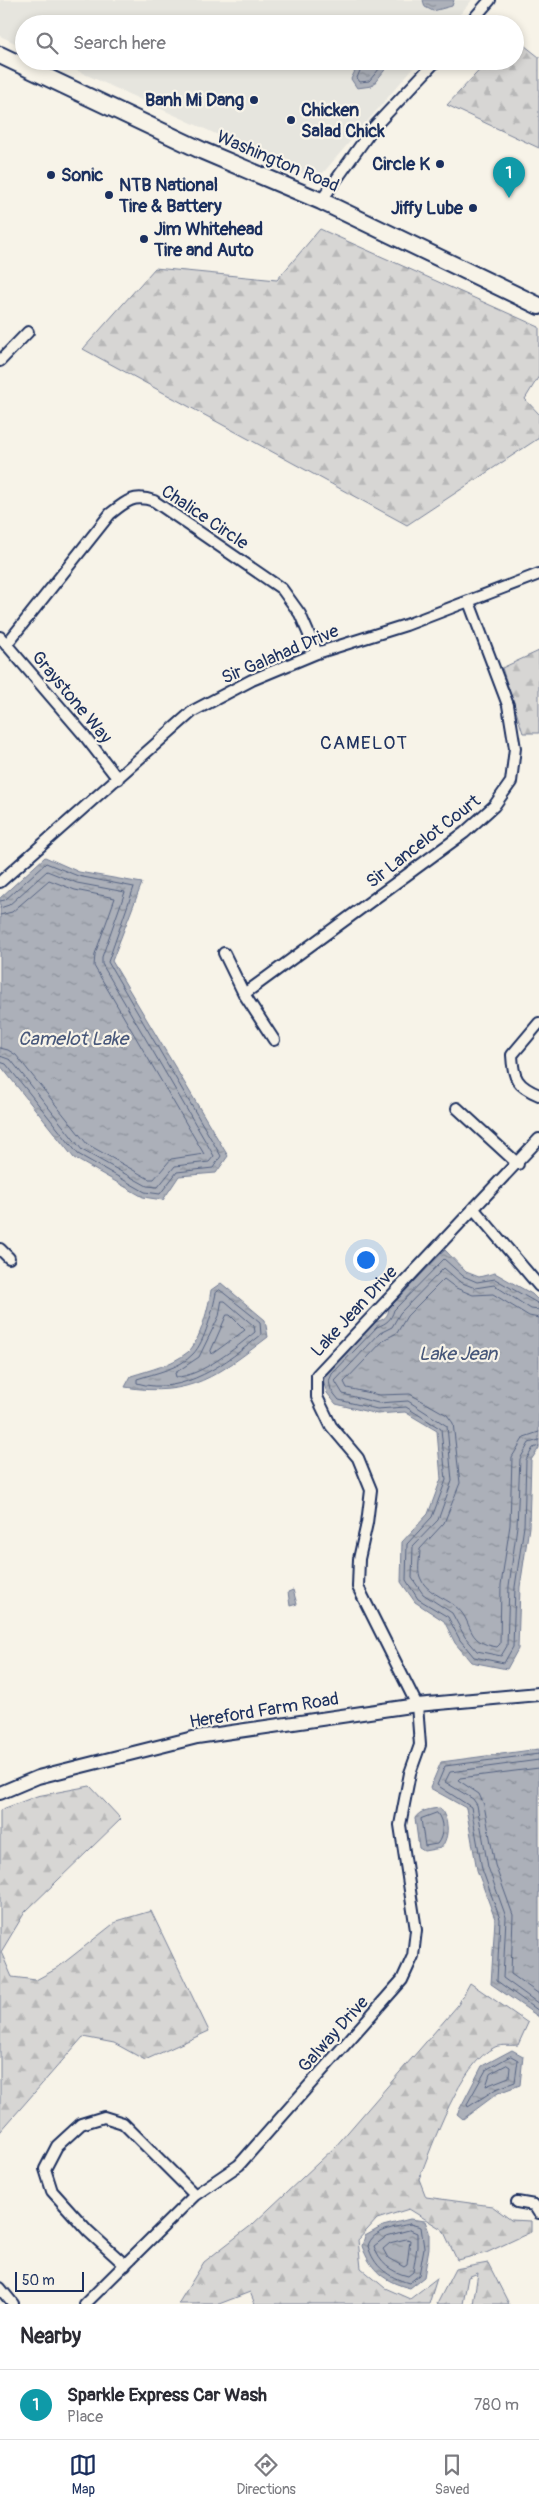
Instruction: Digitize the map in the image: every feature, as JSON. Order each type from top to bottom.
[{"type":"main road","name":"Washington Road","points":[[0,54],[15,61]]},
{"type":"main road","name":"Washington Road","points":[[33,70],[203,151],[321,201],[539,306]]},
{"type":"street","points":[[477,15],[490,0]]},
{"type":"street","points":[[321,201],[373,128],[428,70]]},
{"type":"street","points":[[0,361],[28,332]]},
{"type":"street","name":"Chalice Circle","points":[[3,641],[110,514],[124,502],[141,496],[154,501],[282,589],[300,614],[317,653]]},
{"type":"street","name":"Sir Galahad Drive","points":[[0,882],[193,711],[252,680],[317,653],[469,602],[539,574]]},
{"type":"street","name":"Sir Lancelot Court","points":[[244,994],[464,833],[494,806],[511,782],[515,748],[508,705],[469,602]]},
{"type":"street","name":"Graystone Way","points":[[3,641],[84,735],[118,778]]},
{"type":"street","points":[[224,953],[244,994],[274,1040]]},
{"type":"street","points":[[539,1023],[512,1055],[513,1074],[525,1089],[539,1095]]},
{"type":"street","points":[[456,1108],[518,1164]]},
{"type":"street","name":"Lake Jean Drive","points":[[417,1705],[358,1587],[359,1559],[367,1523],[371,1490],[358,1458],[331,1426],[317,1397],[317,1375],[473,1208],[518,1164],[539,1139]]},
{"type":"street","points":[[473,1208],[539,1286]]},
{"type":"street","points":[[0,1249],[9,1258]]},
{"type":"street","name":"Hereford Farm Road","points":[[0,1793],[38,1777],[198,1737],[417,1705],[539,1694]]},
{"type":"street","name":"Galway Drive","points":[[85,2304],[195,2195],[239,2165],[402,1980],[413,1956],[416,1930],[400,1825],[410,1773],[420,1745],[417,1705]]},
{"type":"street","points":[[125,2265],[88,2230],[52,2191],[45,2169],[57,2146],[81,2124],[104,2117],[123,2123],[195,2195]]},
{"type":"street","points":[[517,2202],[534,2204],[539,2213]]},
{"type":"street","points":[[0,2288],[13,2304]]},
{"type":"shaded area","points":[[0,0],[472,0],[460,15],[15,15],[15,43],[0,36]]},
{"type":"shaded area","points":[[76,70],[411,70],[317,180]]},
{"type":"green space","points":[[524,45],[539,57],[539,148],[447,105],[480,70],[524,70]]},
{"type":"green space","points":[[320,229],[539,327],[539,376],[525,399],[539,414],[539,438],[407,525],[83,349],[155,268],[277,280]]},
{"type":"green space","points":[[539,651],[539,733],[523,733],[502,668]]},
{"type":"green space","points":[[90,1786],[121,1819],[25,1912],[1,1952],[12,1977],[36,1980],[56,1969],[117,1921],[151,1911],[209,2031],[145,2060],[114,2043],[83,2037],[0,2132],[0,1810],[37,1796]]},
{"type":"green space","points":[[470,1983],[528,2023],[518,2045],[495,2047],[482,2056],[470,2069],[449,2106],[419,2179],[426,2197],[492,2206],[511,2220],[531,2221],[531,2232],[486,2253],[457,2260],[443,2230],[409,2209],[377,2219],[358,2240],[361,2268],[385,2288],[410,2299],[437,2278],[429,2304],[255,2304],[250,2292],[219,2304],[178,2304],[204,2262],[253,2224],[335,2147],[458,2005]]},
{"type":"green space","points":[[488,2263],[509,2304],[473,2304],[478,2273],[468,2277],[463,2304],[437,2304],[455,2269]]},
{"type":"water","points":[[423,0],[454,0],[452,6],[433,11],[425,7]]},
{"type":"water","points":[[356,70],[385,70],[372,86],[357,88],[351,79]]},
{"type":"water","name":"Camelot Lake","points":[[45,857],[79,872],[142,883],[112,961],[228,1156],[216,1173],[179,1176],[163,1200],[143,1197],[74,1158],[0,1065],[0,898]]},
{"type":"water","name":"Lake Jean","points":[[445,1250],[466,1272],[479,1277],[495,1273],[532,1294],[539,1301],[539,1448],[531,1460],[529,1527],[520,1587],[518,1649],[507,1669],[471,1662],[455,1643],[444,1621],[415,1602],[401,1582],[402,1542],[428,1514],[441,1479],[437,1431],[405,1412],[377,1414],[336,1404],[327,1393],[323,1381],[328,1371],[375,1322],[385,1318],[389,1308]]},
{"type":"water","points":[[221,1283],[265,1320],[268,1337],[218,1372],[186,1386],[148,1390],[125,1387],[131,1376],[168,1364],[188,1352],[200,1332],[211,1290]]},
{"type":"water","points":[[293,1590],[297,1604],[290,1606],[288,1592]]},
{"type":"water","points":[[539,1749],[539,2017],[491,1984],[495,1919],[477,1870],[466,1808],[430,1788],[441,1762]]},
{"type":"water","points":[[440,1808],[447,1823],[446,1838],[441,1848],[424,1851],[419,1848],[415,1818],[429,1809]]},
{"type":"water","points":[[512,2050],[523,2056],[520,2085],[498,2093],[463,2119],[457,2114],[482,2066]]},
{"type":"water","points":[[410,2219],[425,2221],[429,2232],[429,2248],[424,2277],[410,2288],[386,2279],[380,2274],[370,2262],[362,2246],[365,2236],[383,2226]]},
{"type":"place","name":"Banh Mi Dang","points":[[254,100]]},
{"type":"place","name":"Chicken Salad Chick","points":[[291,120]]},
{"type":"place","name":"Circle K","points":[[440,164]]},
{"type":"place","name":"Sonic","points":[[51,175]]},
{"type":"place","name":"NTB National Tire & Battery","points":[[109,195]]},
{"type":"place","name":"Sparkle Express Car Wash","points":[[509,198]]},
{"type":"place","name":"Jiffy Lube","points":[[473,208]]},
{"type":"place","name":"Jim Whitehead Tire and Auto","points":[[144,239]]},
{"type":"district","name":"CAMELOT","points":[[364,742]]}]
